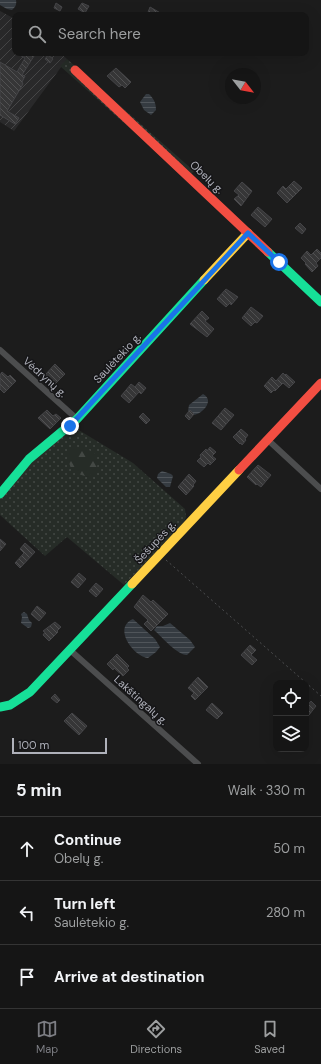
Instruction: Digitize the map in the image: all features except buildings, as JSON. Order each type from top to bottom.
[{"type":"street","name":"Obelų g.","points":[[75,70],[321,302]]},
{"type":"street","name":"Saulėtekio g.","points":[[0,494],[29,459],[77,419],[248,233]]},
{"type":"street","name":"Vėdrynų g.","points":[[0,350],[77,419]]},
{"type":"street","name":"Šešupės g.","points":[[0,707],[10,705],[30,692],[321,383]]},
{"type":"street","points":[[268,440],[321,489]]},
{"type":"street","name":"Lakštingalų g.","points":[[70,650],[198,764]]},
{"type":"path","points":[[160,554],[321,696]]},
{"type":"shaded area","points":[[0,0],[16,0],[16,5],[12,10],[7,9],[0,5]]},
{"type":"shaded area","points":[[0,11],[12,17],[12,56],[64,56],[67,59],[14,131],[0,122]]},
{"type":"shaded area","points":[[146,94],[151,96],[156,105],[156,110],[151,115],[144,110],[140,102]]},
{"type":"shaded area","points":[[203,394],[208,400],[208,403],[204,409],[193,415],[188,411],[189,405]]},
{"type":"shaded area","points":[[162,471],[173,476],[170,487],[166,487],[157,478],[158,474]]},
{"type":"shaded area","points":[[24,612],[27,614],[32,623],[31,627],[28,628],[21,623],[21,614]]},
{"type":"shaded area","points":[[133,619],[155,639],[160,647],[148,658],[137,653],[127,642],[125,629],[127,623]]},
{"type":"shaded area","points":[[170,623],[190,640],[195,647],[187,655],[174,649],[154,630],[157,626],[163,626]]},
{"type":"green space","points":[[67,59],[194,171],[187,179],[60,66]]},
{"type":"green space","points":[[77,429],[133,463],[185,509],[186,517],[184,522],[124,585],[67,537],[45,556],[0,515],[0,494],[38,448]],"holes":[[[96,454],[88,477],[80,474]]]},
{"type":"green space","points":[[70,448],[87,449],[96,454],[96,470],[88,477],[72,472],[68,459]]},
{"type":"traffic: fast","points":[[268,252],[321,302]]},
{"type":"traffic: fast","points":[[0,494],[29,459],[77,419],[204,280]]},
{"type":"traffic: fast","points":[[0,707],[10,705],[30,692],[132,584]]},
{"type":"traffic: slow","points":[[204,280],[248,233]]},
{"type":"traffic: slow","points":[[132,584],[239,470]]},
{"type":"traffic: jam","points":[[75,70],[268,252]]},
{"type":"traffic: jam","points":[[239,470],[321,383]]},
{"type":"route","points":[[70,426],[248,233],[279,262]]}]
